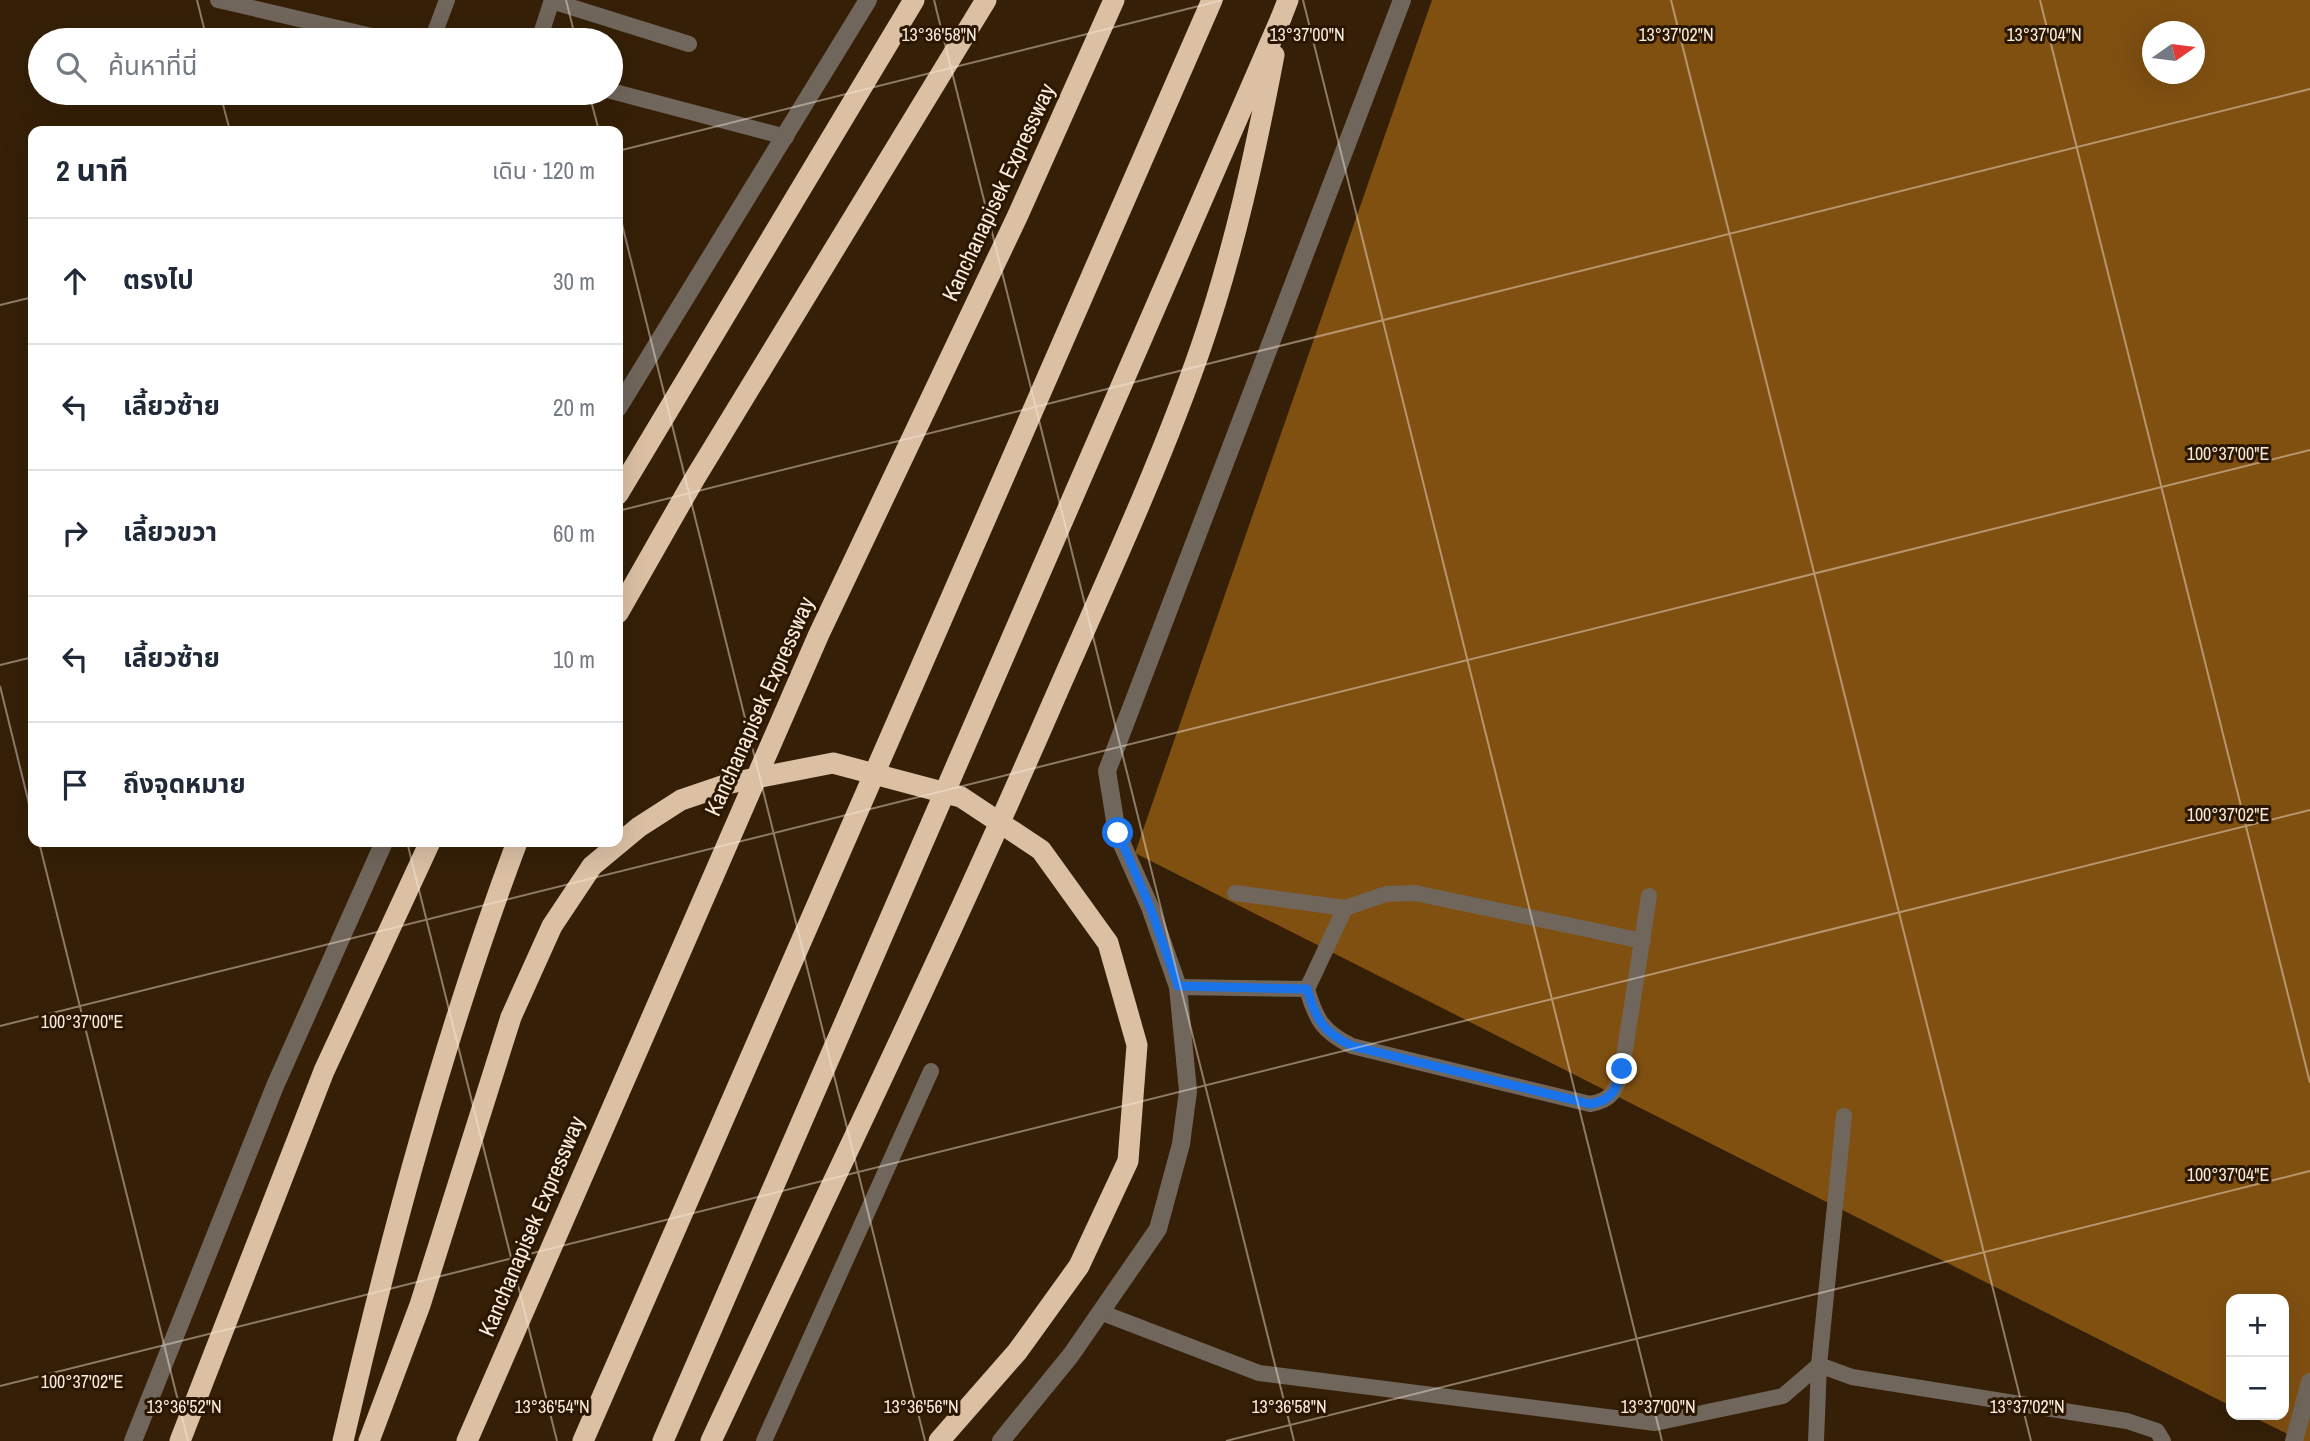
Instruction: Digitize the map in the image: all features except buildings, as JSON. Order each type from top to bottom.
[{"type":"highway","points":[[623,486],[914,0]]},
{"type":"highway","points":[[623,604],[695,478],[986,0]]},
{"type":"highway","name":"Kanchanapisek Expressway","points":[[467,1441],[818,634],[1013,227],[1114,0]]},
{"type":"highway","points":[[583,1441],[1212,0]]},
{"type":"highway","points":[[663,1441],[1284,9]]},
{"type":"highway","points":[[711,1441],[1018,783],[1160,451],[1201,348],[1250,185],[1284,9]]},
{"type":"highway","points":[[623,840],[681,800],[732,783],[833,763],[961,797],[1041,850],[1108,943],[1137,1045],[1128,1161],[1079,1266],[1017,1353],[939,1441]]},
{"type":"highway","points":[[180,1441],[324,1071],[428,847]]},
{"type":"highway","points":[[343,1441],[377,1295],[425,1121],[515,847]]},
{"type":"highway","points":[[369,1441],[420,1305],[511,1017],[552,926],[592,866],[615,847]]},
{"type":"street","points":[[623,400],[786,137],[867,0]]},
{"type":"street","points":[[1001,1441],[1071,1354],[1158,1229],[1181,1144],[1188,1091],[1178,986],[1150,907],[1118,833],[1107,771],[1402,0]]},
{"type":"street","points":[[133,1441],[275,1086],[382,847]]},
{"type":"street","points":[[2294,1441],[2310,1382]]},
{"type":"lane","points":[[218,0],[337,28]]},
{"type":"lane","points":[[436,28],[447,0]]},
{"type":"lane","points":[[543,28],[552,1],[689,44]]},
{"type":"lane","points":[[623,94],[786,137]]},
{"type":"lane","points":[[1235,892],[1345,908],[1386,894],[1415,892],[1643,942]]},
{"type":"lane","points":[[1345,908],[1307,989],[1314,1013],[1330,1036],[1352,1046],[1590,1104],[1606,1101],[1615,1093],[1622,1069],[1649,896]]},
{"type":"lane","points":[[1178,986],[1307,989]]},
{"type":"lane","points":[[764,1441],[932,1071]]},
{"type":"lane","points":[[1816,1441],[1819,1365],[1844,1116]]},
{"type":"lane","points":[[1100,1312],[1259,1373],[1654,1423],[1783,1396],[1819,1365]]},
{"type":"lane","points":[[1819,1365],[1852,1377],[2127,1422],[2157,1431],[2163,1441]]},
{"type":"shaded area","points":[[1432,0],[2310,0],[2310,1441],[2302,1441],[2259,1420],[2289,1420],[2289,1294],[2226,1294],[2226,1403],[1135,853]]},
{"type":"route","points":[[1118,833],[1150,907],[1178,986],[1307,989],[1314,1013],[1330,1036],[1352,1046],[1590,1104],[1606,1101],[1615,1093],[1622,1069]]}]
